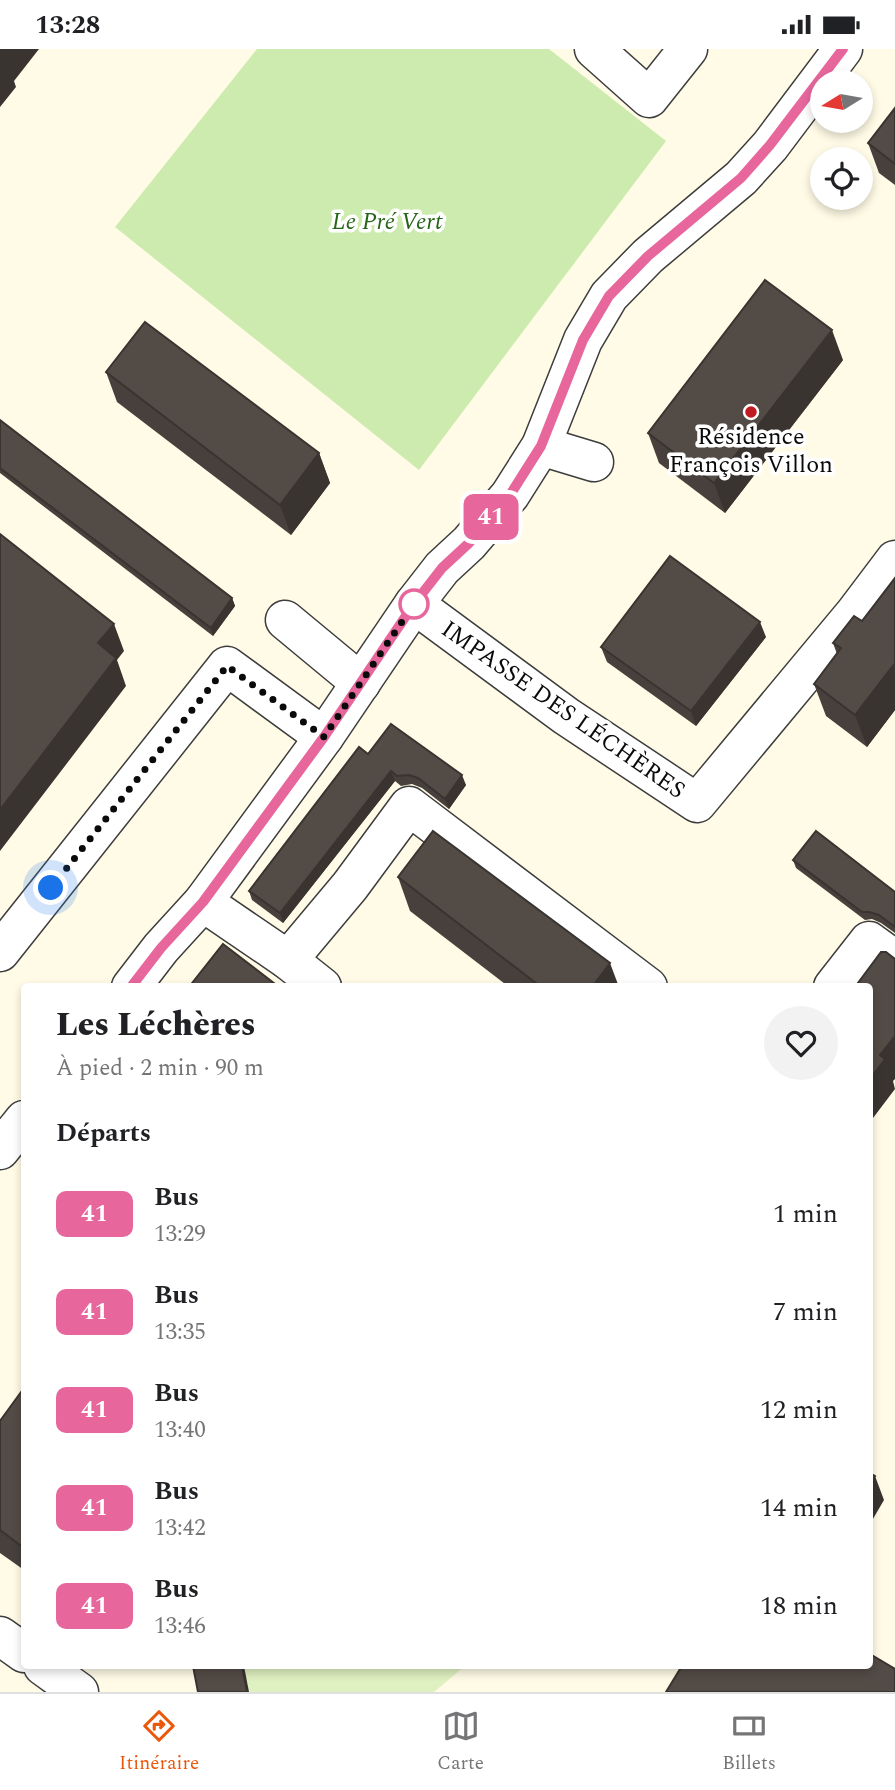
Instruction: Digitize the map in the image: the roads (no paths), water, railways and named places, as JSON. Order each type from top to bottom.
[{"type":"street","points":[[594,49],[649,98],[688,49]]},
{"type":"street","points":[[134,983],[161,948],[203,902],[324,737],[414,604],[442,568],[469,543],[510,495],[541,446],[583,340],[609,296],[648,256],[741,178],[770,145],[843,49]]},
{"type":"street","points":[[541,446],[594,462]]},
{"type":"street","name":"IMPASSE DES LÉCHÈRES","points":[[414,604],[566,716],[697,803],[855,613],[895,560]]},
{"type":"street","points":[[285,621],[361,683]]},
{"type":"street","points":[[0,952],[227,666],[324,737]]},
{"type":"street","points":[[288,960],[349,886],[409,806],[643,983]]},
{"type":"street","points":[[203,902],[317,983]]},
{"type":"street","points":[[836,983],[869,941],[895,960]]},
{"type":"street","points":[[0,1150],[21,1124]]},
{"type":"street","points":[[0,1636],[21,1651]]},
{"type":"street","points":[[47,1669],[79,1692]]},
{"type":"place","name":"Résidence François Villon","points":[[751,412]]},
{"type":"park label","name":"Le Pré Vert","points":[[387,222]]}]
